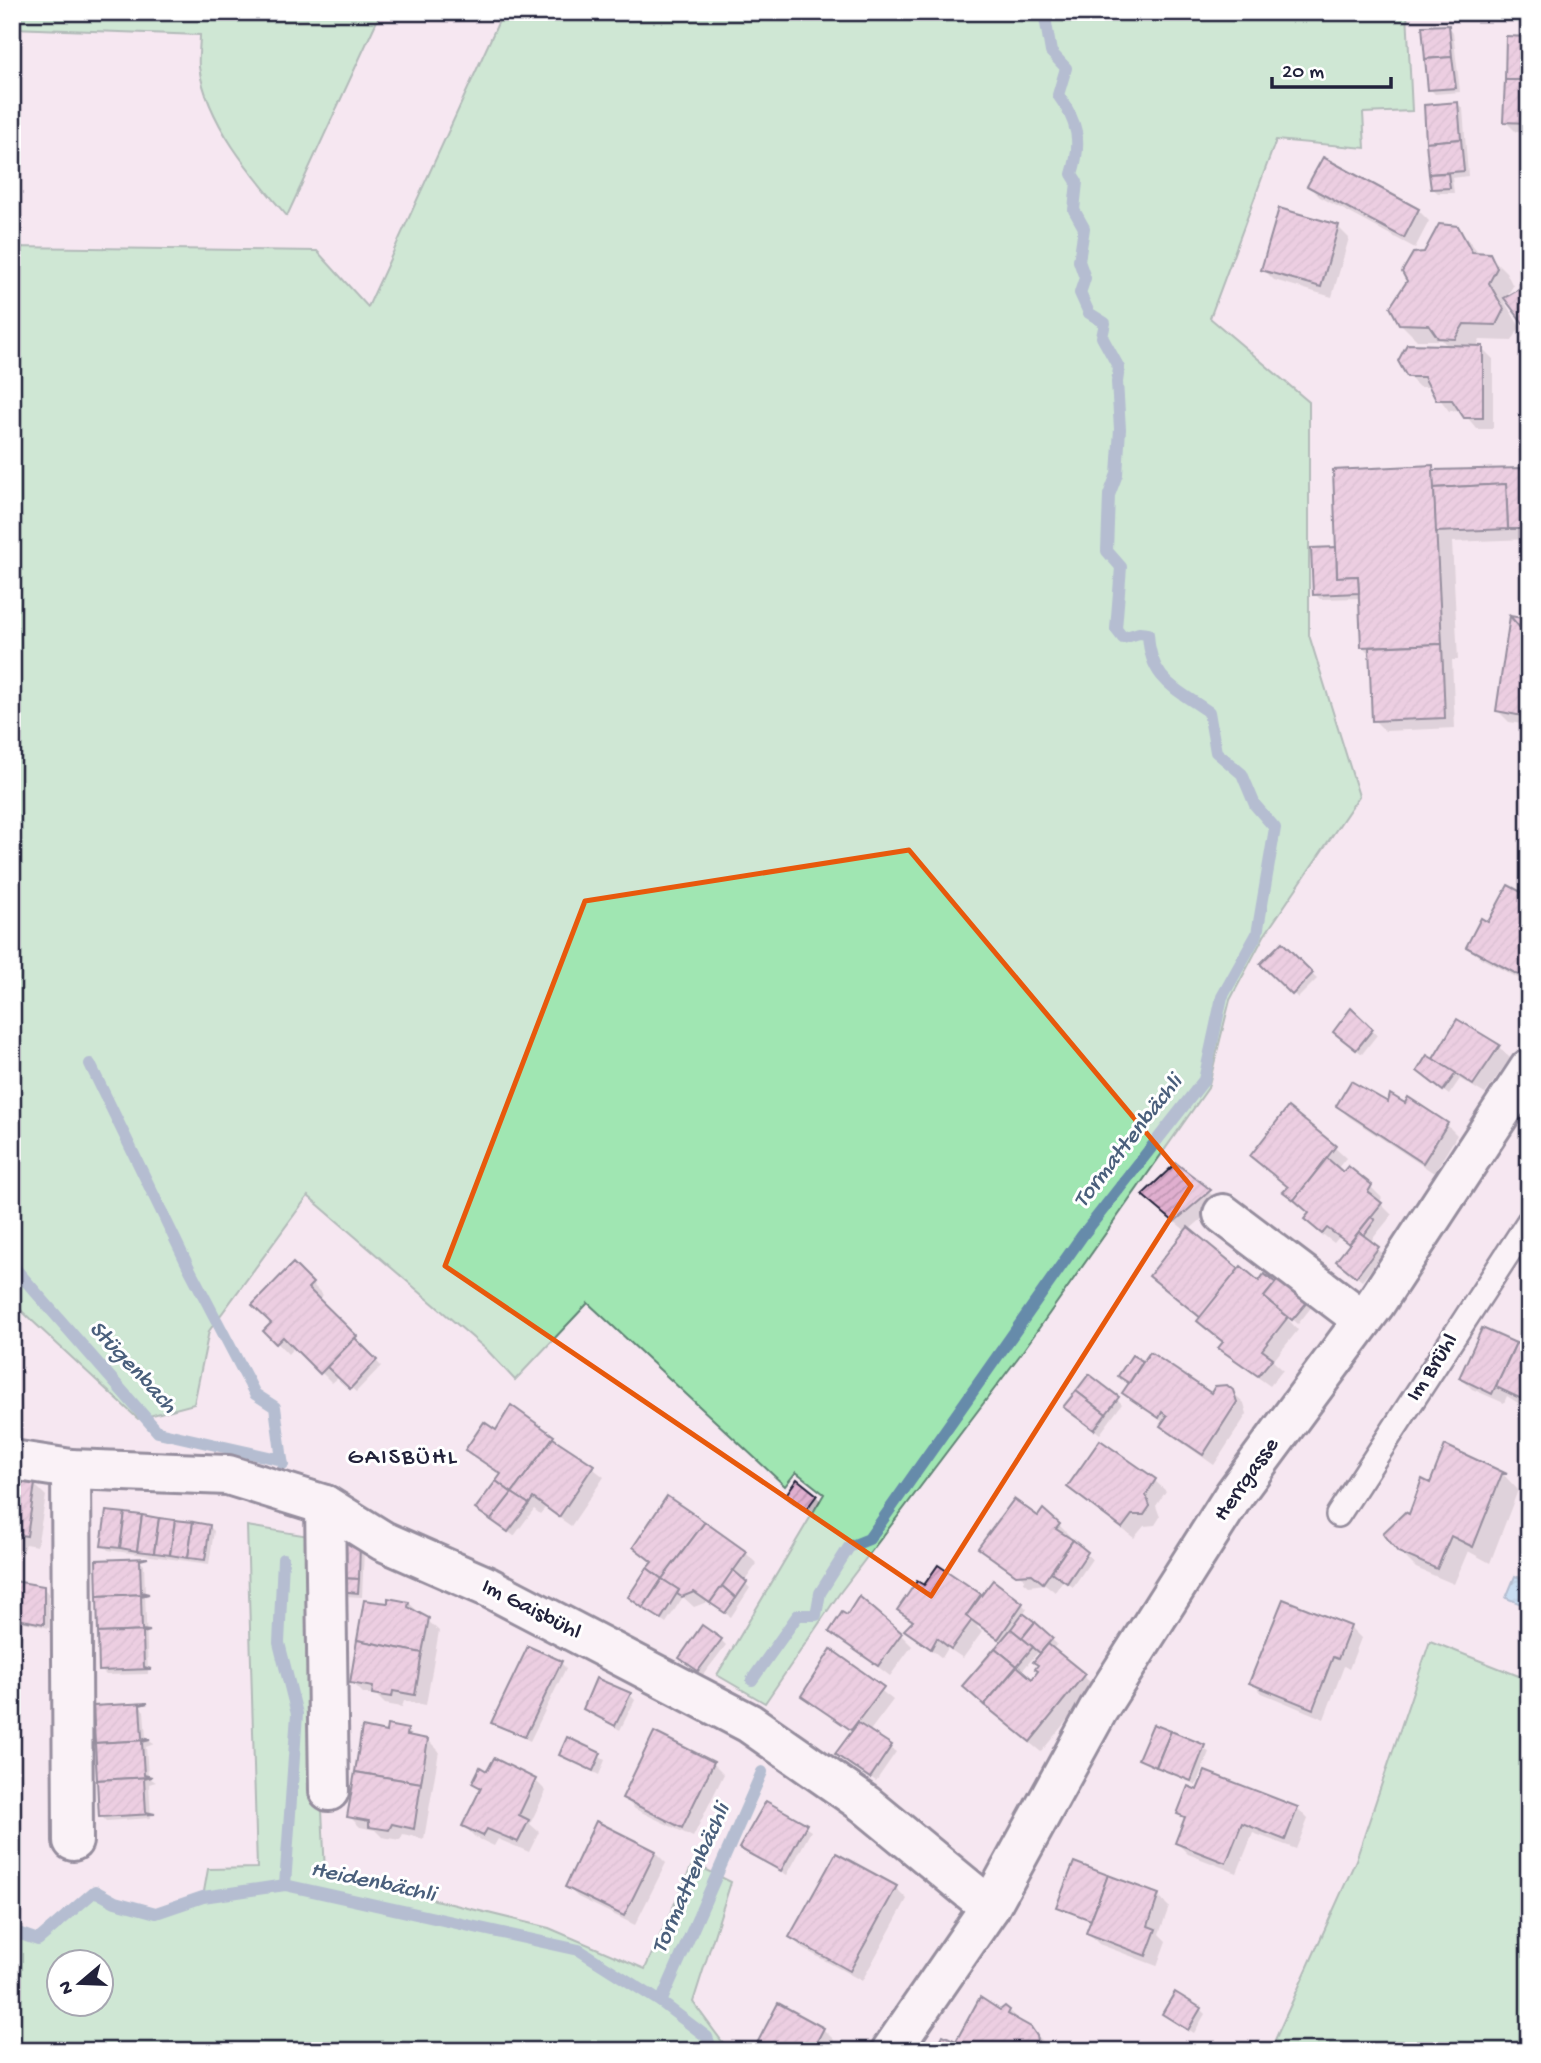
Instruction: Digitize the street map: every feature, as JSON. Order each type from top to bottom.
[{"type":"street","name":"Herrgasse","points":[[891,2051],[990,1907],[1098,1710],[1234,1495],[1363,1320],[1487,1138],[1529,1069]]},
{"type":"street","points":[[1223,1214],[1363,1320]]},
{"type":"street","name":"Im Gaisbühl","points":[[12,1460],[71,1469],[228,1475],[326,1505],[383,1541],[488,1587],[748,1723],[865,1804],[990,1907]]},
{"type":"street","points":[[71,1469],[73,1841]]},
{"type":"street","points":[[326,1505],[329,1791]]},
{"type":"lane","name":"Im Brühl","points":[[1338,1515],[1529,1221]]},
{"type":"highlighted area","points":[[909,850],[1191,1186],[931,1596],[445,1266],[585,901]]},
{"type":"green space","points":[[12,12],[381,12],[287,216],[233,147],[211,108],[199,67],[200,35],[12,28]]},
{"type":"green space","points":[[503,12],[1407,12],[1412,111],[1363,113],[1365,148],[1276,140],[1210,318],[1309,402],[1309,635],[1359,796],[1264,936],[1230,1000],[1208,1088],[1020,1355],[839,1594],[765,1703],[717,1675],[824,1494],[796,1472],[785,1486],[588,1303],[515,1380],[487,1350],[308,1196],[209,1331],[194,1404],[138,1419],[12,1302],[12,247],[317,251],[368,307]]},
{"type":"green space","points":[[247,1526],[309,1536],[325,1873],[549,1928],[645,1969],[693,1863],[731,1882],[693,2002],[723,2043],[724,2051],[12,2051],[12,1931],[38,1940],[95,1891],[115,1902],[156,1913],[203,1897],[208,1869],[257,1868]]},
{"type":"green space","points":[[1430,1641],[1529,1680],[1529,2051],[1270,2051],[1356,1860]]},
{"type":"water","points":[[1515,1576],[1529,1581],[1529,1607],[1506,1598]]},
{"type":"building","points":[[1449,25],[1452,57],[1425,59],[1422,26]]},
{"type":"building","points":[[1506,36],[1529,37],[1529,80],[1505,80]]},
{"type":"building","points":[[1452,57],[1456,88],[1428,90],[1425,59]]},
{"type":"building","points":[[1505,80],[1529,80],[1529,123],[1503,122]]},
{"type":"building","points":[[1458,102],[1461,139],[1426,142],[1424,105]]},
{"type":"building","points":[[1461,139],[1464,171],[1429,174],[1426,142]]},
{"type":"building","points":[[1323,157],[1419,209],[1404,238],[1307,186]]},
{"type":"building","points":[[1448,173],[1450,188],[1431,189],[1429,174]]},
{"type":"building","points":[[1279,208],[1339,225],[1321,287],[1261,270]]},
{"type":"building","points":[[1439,224],[1458,226],[1472,252],[1490,253],[1497,268],[1489,283],[1504,309],[1496,325],[1464,324],[1455,339],[1438,338],[1429,325],[1399,324],[1390,307],[1407,281],[1402,272],[1413,253],[1424,252]]},
{"type":"building","points":[[1529,284],[1529,320],[1523,323],[1504,298]]},
{"type":"building","points":[[1407,344],[1483,346],[1483,418],[1464,418],[1452,400],[1436,400],[1424,377],[1407,377],[1398,361]]},
{"type":"building","points":[[1521,353],[1529,353],[1529,411],[1521,411]]},
{"type":"building","points":[[1433,465],[1442,644],[1361,647],[1358,576],[1337,577],[1333,470]]},
{"type":"building","points":[[1529,467],[1529,560],[1526,560],[1523,468]]},
{"type":"building","points":[[1523,468],[1526,529],[1508,529],[1506,484],[1434,488],[1433,470]]},
{"type":"building","points":[[1506,484],[1508,529],[1436,532],[1434,488]]},
{"type":"building","points":[[1336,547],[1337,577],[1358,576],[1359,593],[1313,595],[1311,548]]},
{"type":"building","points":[[1510,616],[1529,638],[1528,717],[1496,711]]},
{"type":"building","points":[[1510,616],[1529,619],[1529,638]]},
{"type":"building","points":[[1442,644],[1445,718],[1372,721],[1369,647]]},
{"type":"building","points":[[1508,885],[1529,896],[1526,979],[1466,947],[1481,918],[1488,922]]},
{"type":"building","points":[[1282,942],[1313,973],[1292,995],[1260,964]]},
{"type":"building","points":[[1351,1008],[1373,1029],[1356,1050],[1333,1032]]},
{"type":"building","points":[[1457,1019],[1500,1045],[1473,1085],[1433,1059]]},
{"type":"building","points":[[1427,1055],[1456,1073],[1443,1091],[1417,1071]]},
{"type":"building","points":[[1351,1081],[1388,1102],[1390,1094],[1405,1103],[1408,1097],[1448,1123],[1423,1163],[1336,1106]]},
{"type":"building","points":[[1288,1107],[1336,1146],[1294,1200],[1283,1192],[1288,1187],[1250,1156]]},
{"type":"building","points":[[1327,1158],[1343,1172],[1348,1166],[1372,1185],[1368,1192],[1382,1203],[1349,1244],[1327,1228],[1322,1234],[1304,1219],[1309,1213],[1294,1200]]},
{"type":"building","points":[[1176,1163],[1211,1190],[1174,1222],[1142,1195]]},
{"type":"building","points":[[1371,1217],[1375,1220],[1364,1235],[1359,1232]]},
{"type":"building","points":[[1188,1227],[1239,1269],[1201,1318],[1149,1276]]},
{"type":"building","points":[[1359,1232],[1379,1247],[1356,1277],[1336,1261]]},
{"type":"building","points":[[293,1263],[313,1283],[308,1288],[357,1336],[320,1374],[283,1337],[276,1344],[263,1331],[271,1323],[252,1305]]},
{"type":"building","points":[[1241,1266],[1259,1281],[1264,1274],[1276,1283],[1264,1297],[1288,1317],[1262,1350],[1273,1358],[1258,1376],[1218,1348],[1223,1342],[1197,1321]]},
{"type":"building","points":[[1285,1271],[1314,1294],[1292,1320],[1264,1297]]},
{"type":"building","points":[[1482,1328],[1516,1343],[1492,1394],[1459,1378]]},
{"type":"building","points":[[1529,1328],[1528,1402],[1496,1387],[1516,1343],[1521,1345]]},
{"type":"building","points":[[355,1338],[377,1360],[350,1389],[327,1367]]},
{"type":"building","points":[[1150,1352],[1211,1393],[1215,1386],[1227,1385],[1233,1390],[1237,1402],[1203,1455],[1160,1426],[1167,1416],[1162,1412],[1159,1418],[1122,1393]]},
{"type":"building","points":[[1132,1355],[1143,1361],[1129,1383],[1118,1376]]},
{"type":"building","points":[[1089,1374],[1119,1397],[1106,1414],[1076,1391]]},
{"type":"building","points":[[1076,1391],[1106,1414],[1094,1430],[1063,1407]]},
{"type":"building","points":[[511,1405],[554,1436],[512,1493],[496,1481],[501,1474],[465,1450],[484,1422],[496,1430]]},
{"type":"building","points":[[553,1438],[594,1465],[559,1517],[533,1498],[529,1504],[512,1493]]},
{"type":"building","points":[[1100,1440],[1156,1479],[1146,1495],[1150,1506],[1144,1515],[1132,1515],[1122,1528],[1067,1487]]},
{"type":"building","points":[[1445,1445],[1507,1474],[1502,1474],[1473,1547],[1451,1536],[1437,1569],[1398,1552],[1383,1533],[1405,1512],[1409,1514],[1422,1479],[1430,1483]]},
{"type":"building","points":[[797,1479],[817,1495],[805,1511],[785,1496]]},
{"type":"building","points":[[12,1480],[35,1484],[27,1536],[15,1534],[12,1544]]},
{"type":"building","points":[[496,1481],[512,1493],[491,1520],[475,1509]]},
{"type":"building","points":[[512,1493],[529,1504],[508,1532],[491,1520]]},
{"type":"building","points":[[667,1496],[705,1522],[662,1579],[647,1568],[652,1562],[633,1547]]},
{"type":"building","points":[[1014,1499],[1038,1516],[1043,1509],[1060,1524],[1056,1529],[1073,1540],[1043,1583],[1032,1574],[1016,1575],[978,1548]]},
{"type":"building","points":[[106,1511],[125,1513],[120,1548],[101,1546]]},
{"type":"building","points":[[125,1513],[142,1515],[137,1551],[120,1548]]},
{"type":"building","points":[[142,1515],[159,1518],[154,1553],[137,1551]]},
{"type":"building","points":[[159,1518],[175,1520],[170,1555],[154,1553]]},
{"type":"building","points":[[175,1520],[193,1522],[188,1558],[170,1555]]},
{"type":"building","points":[[193,1522],[210,1525],[205,1560],[188,1558]]},
{"type":"building","points":[[705,1522],[747,1552],[710,1603],[694,1592],[682,1597],[677,1594],[679,1590],[662,1579]]},
{"type":"building","points":[[1073,1540],[1088,1552],[1067,1583],[1051,1572]]},
{"type":"building","points":[[339,1541],[360,1542],[359,1579],[338,1578]]},
{"type":"building","points":[[148,1558],[140,1560],[141,1592],[149,1594],[97,1596],[96,1560]]},
{"type":"building","points":[[938,1565],[981,1594],[966,1616],[972,1620],[951,1649],[937,1638],[931,1649],[904,1630],[913,1621],[897,1610],[917,1581],[924,1585]]},
{"type":"building","points":[[647,1568],[662,1579],[643,1608],[628,1597]]},
{"type":"building","points":[[733,1570],[747,1582],[736,1598],[722,1586]]},
{"type":"building","points":[[338,1578],[359,1579],[358,1593],[338,1591]]},
{"type":"building","points":[[662,1579],[679,1590],[661,1619],[643,1608]]},
{"type":"building","points":[[993,1580],[1023,1603],[998,1639],[966,1616]]},
{"type":"building","points":[[14,1581],[44,1586],[44,1624],[12,1618]]},
{"type":"building","points":[[722,1586],[736,1598],[725,1613],[710,1603]]},
{"type":"building","points":[[149,1594],[141,1596],[142,1630],[150,1631],[98,1633],[97,1596]]},
{"type":"building","points":[[859,1596],[902,1633],[878,1666],[829,1632],[842,1612],[847,1615]]},
{"type":"building","points":[[388,1598],[409,1602],[408,1607],[429,1618],[422,1653],[357,1640],[364,1600],[388,1603]]},
{"type":"building","points":[[1283,1599],[1351,1626],[1338,1659],[1333,1657],[1313,1709],[1249,1683]]},
{"type":"building","points":[[1023,1613],[1035,1622],[1022,1638],[1011,1629]]},
{"type":"building","points":[[1035,1622],[1053,1638],[1040,1653],[1022,1638]]},
{"type":"building","points":[[702,1625],[722,1639],[698,1671],[679,1658]]},
{"type":"building","points":[[1011,1629],[1033,1647],[1017,1666],[995,1648]]},
{"type":"building","points":[[150,1631],[143,1633],[144,1667],[151,1669],[99,1671],[98,1633]]},
{"type":"building","points":[[357,1640],[422,1653],[415,1695],[393,1691],[392,1697],[372,1694],[373,1687],[350,1683]]},
{"type":"building","points":[[1048,1644],[1085,1674],[1030,1742],[984,1705],[1017,1666],[1032,1679],[1038,1671],[1035,1669],[1038,1665],[1033,1662]]},
{"type":"building","points":[[528,1646],[562,1661],[525,1737],[491,1723]]},
{"type":"building","points":[[995,1648],[1017,1666],[984,1705],[962,1686]]},
{"type":"building","points":[[831,1649],[884,1687],[851,1730],[801,1696]]},
{"type":"building","points":[[596,1678],[631,1693],[615,1726],[583,1709]]},
{"type":"building","points":[[148,1703],[140,1705],[142,1738],[150,1740],[95,1743],[93,1706]]},
{"type":"building","points":[[858,1723],[892,1745],[870,1778],[835,1754]]},
{"type":"building","points":[[1153,1724],[1171,1731],[1156,1767],[1138,1759]]},
{"type":"building","points":[[387,1725],[408,1729],[407,1735],[428,1739],[421,1783],[355,1772],[362,1727],[386,1732]]},
{"type":"building","points":[[1171,1731],[1205,1745],[1191,1781],[1156,1767]]},
{"type":"building","points":[[654,1732],[714,1762],[682,1828],[622,1798]]},
{"type":"building","points":[[567,1737],[601,1753],[593,1771],[559,1755]]},
{"type":"building","points":[[150,1740],[142,1742],[144,1775],[152,1777],[97,1780],[95,1743]]},
{"type":"building","points":[[494,1758],[536,1779],[519,1815],[529,1820],[518,1842],[487,1829],[483,1836],[462,1826],[481,1788],[472,1783],[480,1767],[487,1771]]},
{"type":"building","points":[[1205,1771],[1298,1807],[1285,1840],[1242,1823],[1226,1863],[1175,1843],[1185,1817],[1177,1814],[1188,1786],[1197,1790]]},
{"type":"building","points":[[355,1772],[421,1783],[414,1829],[392,1824],[389,1830],[369,1827],[369,1821],[347,1817]]},
{"type":"building","points":[[152,1777],[144,1779],[146,1812],[155,1814],[99,1817],[97,1780]]},
{"type":"building","points":[[766,1801],[807,1824],[781,1871],[739,1848]]},
{"type":"building","points":[[596,1821],[656,1851],[624,1916],[565,1887]]},
{"type":"building","points":[[836,1853],[897,1886],[850,1971],[789,1937]]},
{"type":"building","points":[[1074,1862],[1108,1875],[1091,1920],[1056,1907]]},
{"type":"building","points":[[1108,1875],[1159,1894],[1148,1926],[1156,1929],[1146,1956],[1086,1933]]},
{"type":"building","points":[[1175,1992],[1201,2008],[1188,2030],[1162,2014]]},
{"type":"building","points":[[980,1997],[1000,2010],[1005,2006],[1010,2010],[1008,2014],[1031,2027],[1037,2036],[1040,2051],[935,2051],[943,2035],[956,2041]]},
{"type":"building","points":[[778,2003],[824,2028],[812,2051],[753,2051]]},
{"type":"waterway","name":"Tormattenbächli","points":[[752,1680],[798,1615],[816,1615],[820,1593],[849,1547],[869,1539],[1082,1236],[1204,1080],[1222,997],[1257,934],[1275,828],[1255,805],[1242,774],[1216,752],[1209,712],[1175,689],[1159,673],[1150,650],[1148,634],[1139,633],[1123,638],[1116,629],[1121,567],[1107,551],[1109,495],[1117,474],[1120,429],[1117,382],[1119,368],[1102,337],[1105,323],[1089,313],[1080,293],[1085,278],[1079,261],[1084,228],[1074,210],[1077,182],[1072,174],[1077,152],[1076,133],[1070,114],[1058,95],[1066,68],[1051,52],[1044,12]]},
{"type":"waterway","points":[[90,1064],[188,1266],[255,1394],[275,1407],[282,1460]]},
{"type":"waterway","name":"Stügenbach","points":[[12,1265],[158,1432],[282,1460],[283,1464]]},
{"type":"waterway","name":"Stügenbach","points":[[283,1559],[279,1643],[297,1714],[285,1885]]},
{"type":"waterway","name":"Tormattenbächli","points":[[661,2002],[762,1772]]},
{"type":"waterway","name":"Heidenbächli","points":[[12,1931],[38,1940],[95,1891],[115,1902],[156,1913],[203,1897],[285,1885],[579,1950],[661,2002],[707,2037],[712,2051]]},
{"type":"district","name":"GAISBÜHL","points":[[403,1458]]}]
